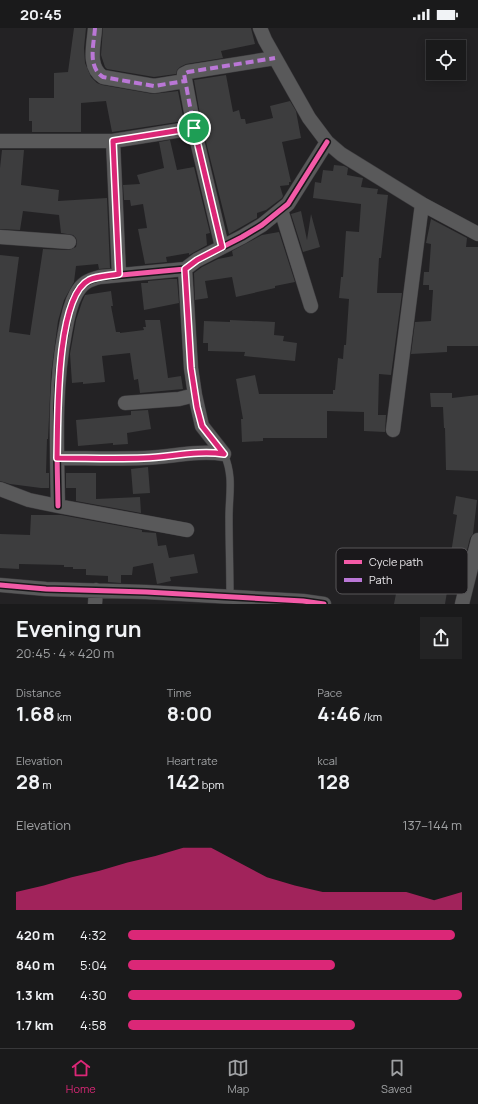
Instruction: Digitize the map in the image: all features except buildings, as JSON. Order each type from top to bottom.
[{"type":"street","points":[[95,28],[93,62],[94,69],[97,74],[103,77],[154,86],[185,81]]},
{"type":"street","points":[[260,28],[265,40],[309,118],[327,142],[341,154],[422,204],[478,234]]},
{"type":"street","points":[[222,247],[194,128],[184,74],[188,72],[275,58]]},
{"type":"street","points":[[0,141],[113,141],[194,128]]},
{"type":"street","points":[[113,141],[119,274]]},
{"type":"street","points":[[58,506],[57,458],[61,350],[67,321],[75,295],[88,280],[100,277],[119,274],[185,269],[197,260],[255,229],[288,204],[327,142]]},
{"type":"street","points":[[393,430],[422,204]]},
{"type":"street","points":[[281,210],[311,306]]},
{"type":"street","points":[[0,237],[69,242]]},
{"type":"street","points":[[185,269],[191,368],[195,396],[202,426],[224,454]]},
{"type":"street","points":[[125,404],[195,396]]},
{"type":"street","points":[[57,458],[144,458],[212,452],[224,454]]},
{"type":"street","points":[[0,489],[29,500],[187,530]]},
{"type":"street","points":[[468,580],[478,540]]},
{"type":"street","points":[[0,585],[95,597],[146,592],[303,601],[324,604]]},
{"type":"street","points":[[462,604],[464,594]]},
{"type":"lane","points":[[224,454],[229,464],[231,482],[229,515],[230,597]]},
{"type":"marked path","points":[[95,28],[93,61],[98,73],[103,77],[154,86],[185,81]]},
{"type":"marked path","points":[[222,247],[194,128],[184,74],[188,72],[275,58]]},
{"type":"cycle path","points":[[58,506],[57,419],[59,375],[68,318],[72,303],[78,290],[86,282],[100,277],[185,269],[197,260],[242,237],[262,225],[288,204],[327,142]]},
{"type":"cycle path","points":[[0,585],[46,589],[146,592],[303,601],[324,604]]},
{"type":"route","points":[[194,128],[222,247],[197,260],[185,269],[191,368],[195,396],[202,426],[223,450],[224,454],[212,452],[144,458],[57,458],[61,350],[67,321],[75,295],[88,280],[119,274],[113,141],[194,128]]}]
